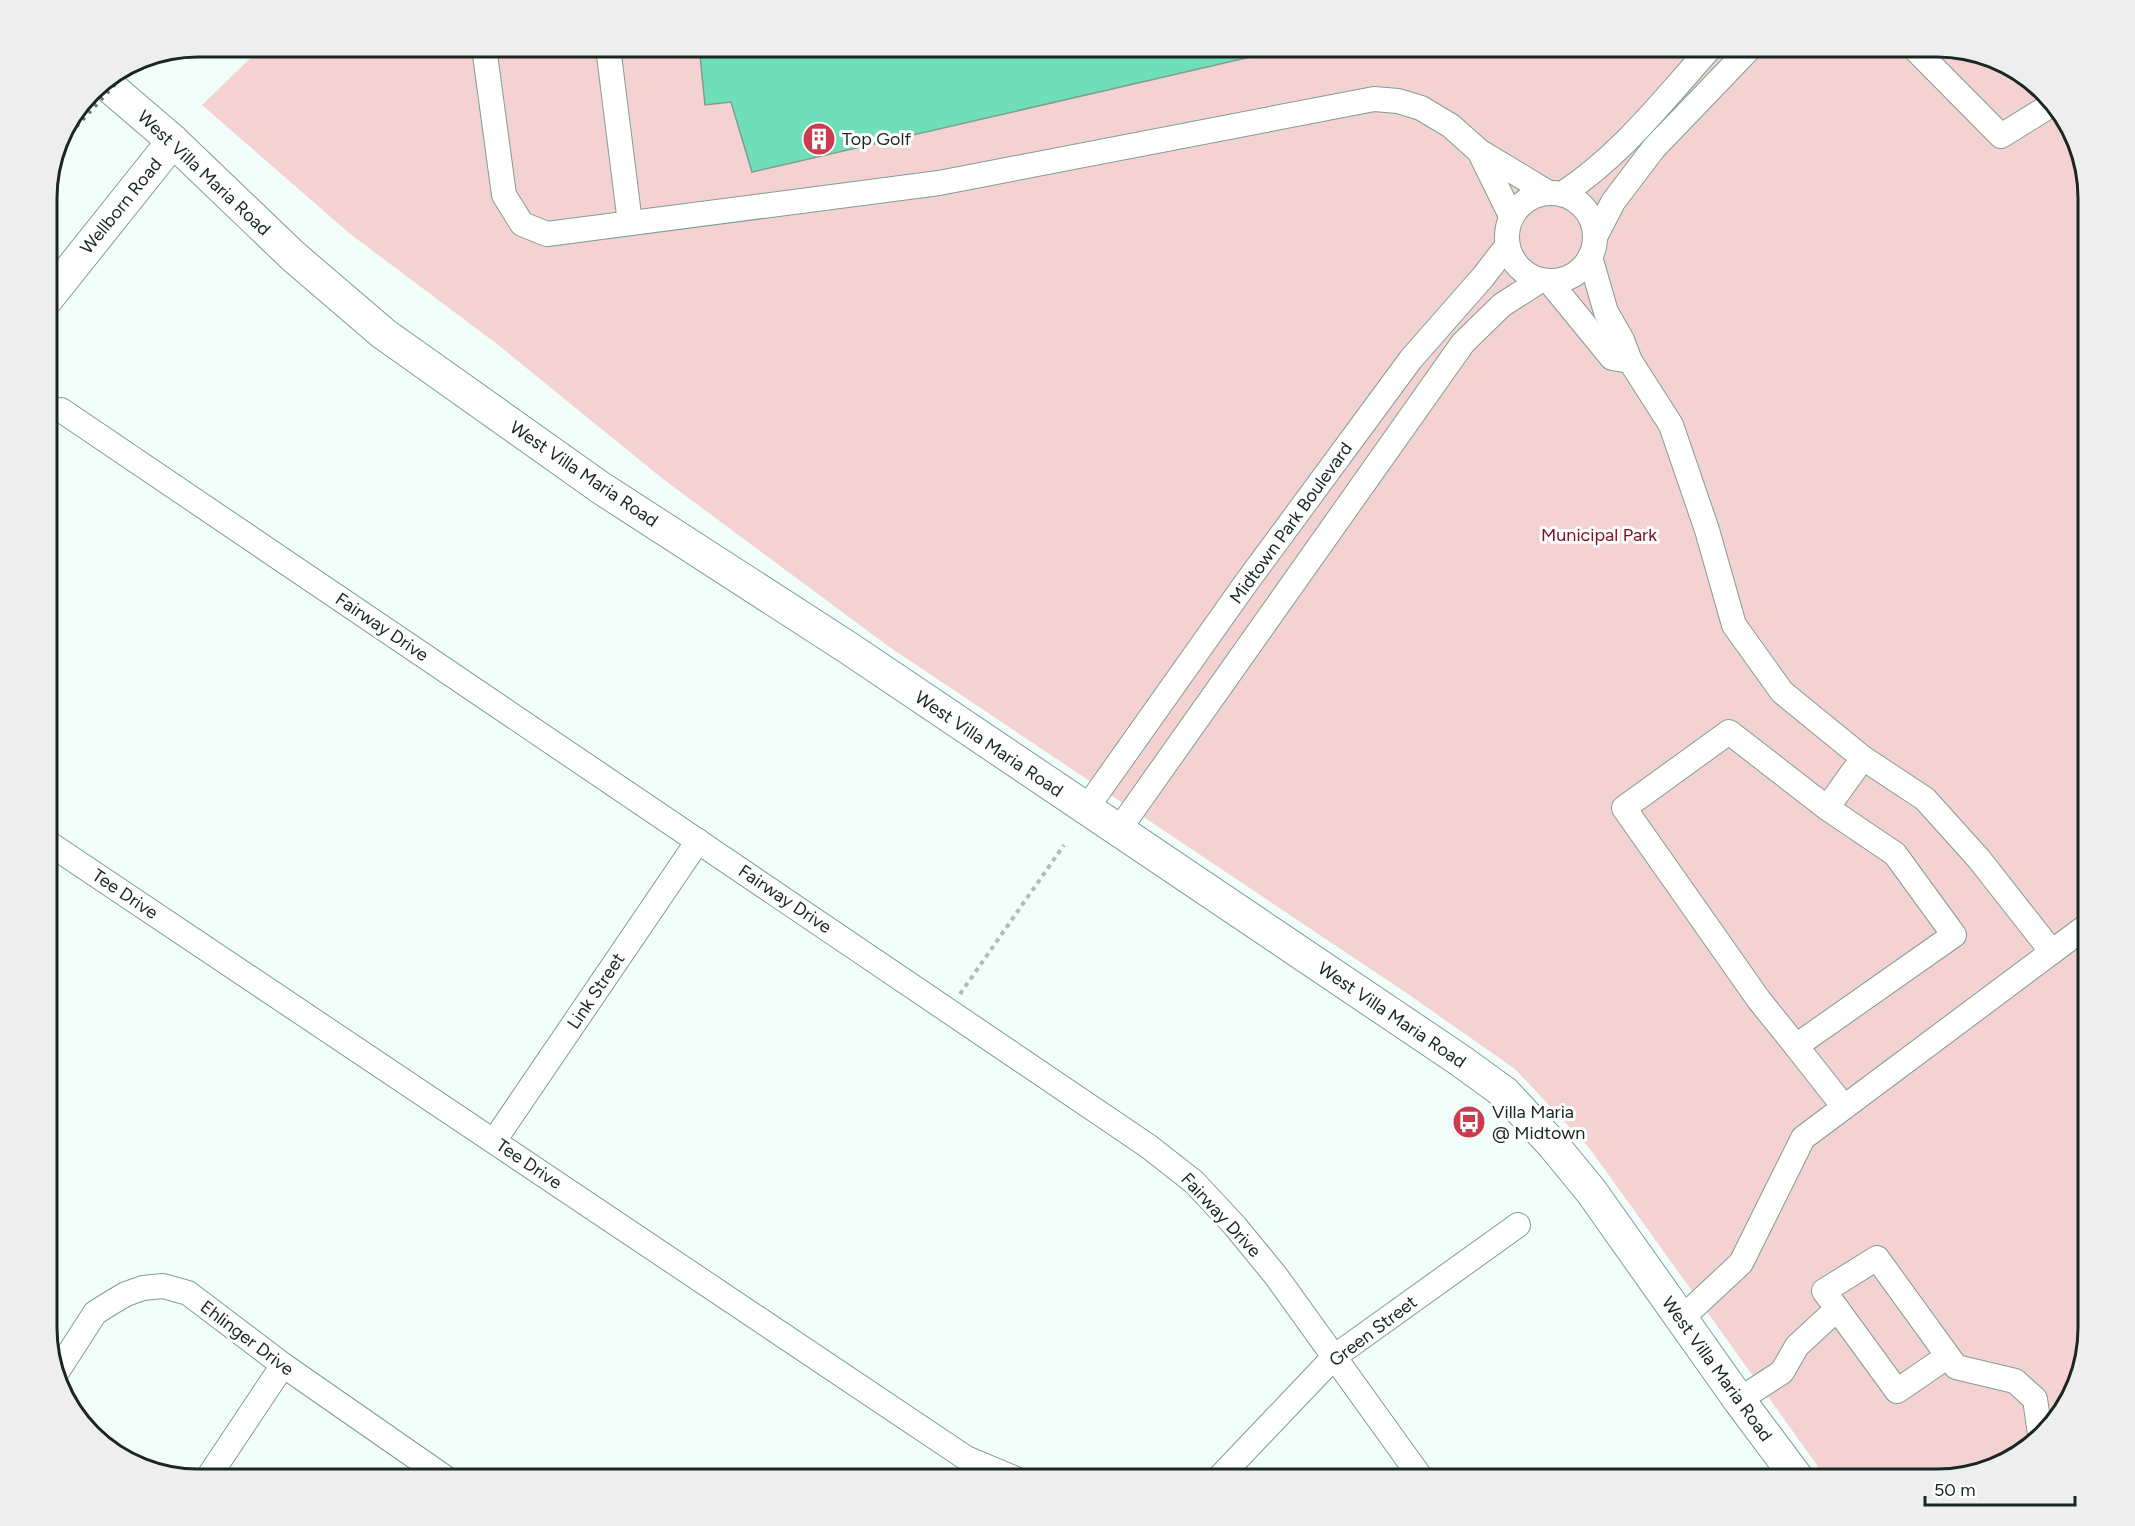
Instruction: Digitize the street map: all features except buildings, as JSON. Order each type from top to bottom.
[{"type":"main road","name":"West Villa Maria Road","points":[[110,87],[173,141],[293,256],[384,334],[601,488],[850,649],[1461,1061],[1504,1093],[1554,1146],[1591,1191],[1738,1400],[1790,1469]]},
{"type":"main road","name":"Wellborn Road","points":[[57,286],[173,141]]},
{"type":"street","points":[[485,57],[504,195],[522,224],[547,234],[939,183],[1374,99],[1398,101],[1421,108],[1451,126],[1479,151],[1555,193],[1575,200],[1586,210],[1592,223],[1592,247],[1606,312],[1622,340],[1630,361],[1671,424],[1707,530],[1734,625],[1782,692],[1863,758],[1924,799],[1979,859],[2052,952]]},
{"type":"street","points":[[609,57],[630,223]]},
{"type":"street","points":[[1701,57],[1613,155],[1590,175],[1555,193],[1533,196],[1520,204],[1511,216],[1507,231],[1507,246],[1519,268],[1530,276],[1545,281],[1561,280],[1582,268],[1613,202],[1654,148],[1741,57]]},
{"type":"street","points":[[1924,57],[2001,136],[2046,108]]},
{"type":"street","points":[[1479,151],[1511,216]]},
{"type":"street","name":"Midtown Park Boulevard","points":[[1086,809],[1246,583],[1412,359],[1507,246]]},
{"type":"street","points":[[1545,281],[1612,358],[1630,361]]},
{"type":"street","name":"Midtown Park Boulevard","points":[[1118,831],[1463,342],[1502,305],[1545,281]]},
{"type":"street","name":"Fairway Drive","points":[[61,410],[1148,1146],[1194,1182],[1235,1226],[1276,1276],[1415,1469]]},
{"type":"street","points":[[1796,1046],[1954,935],[1895,854],[1827,808],[1729,732],[1624,808],[1759,1000],[1844,1107]]},
{"type":"street","points":[[1827,808],[1863,758]]},
{"type":"street","name":"Link Street","points":[[494,1141],[698,841]]},
{"type":"street","name":"Tee Drive","points":[[57,849],[966,1458],[992,1469]]},
{"type":"street","points":[[1681,1319],[1741,1263],[1803,1138],[2078,932]]},
{"type":"street","name":"Green Street","points":[[1228,1469],[1334,1357],[1518,1225]]},
{"type":"street","points":[[1948,1356],[1897,1391],[1824,1292],[1877,1258],[1956,1366],[2015,1381],[2035,1399],[2039,1426]]},
{"type":"street","name":"Ehlinger Drive","points":[[62,1364],[95,1313],[126,1294],[143,1288],[163,1286],[188,1293],[283,1365],[433,1469]]},
{"type":"street","points":[[1738,1400],[1782,1372],[1797,1346],[1837,1309]]},
{"type":"street","points":[[214,1469],[283,1365]]},
{"type":"path","points":[[949,1011],[1064,845]]},
{"type":"green space","name":"Municipal Park","points":[[252,57],[1937,57],[1982,64],[2023,86],[2049,112],[2067,144],[2077,180],[2078,198],[2078,1328],[2071,1373],[2049,1414],[2023,1440],[1982,1462],[1937,1469],[1820,1469],[1590,1149],[1515,1069],[1405,992],[888,646],[663,479],[497,344],[349,233],[202,105]]},
{"type":"railway","points":[[79,123],[114,84]]},
{"type":"place","name":"Top Golf","points":[[819,139]]},
{"type":"place","name":"Villa Maria @ Midtown","points":[[1469,1122]]}]
